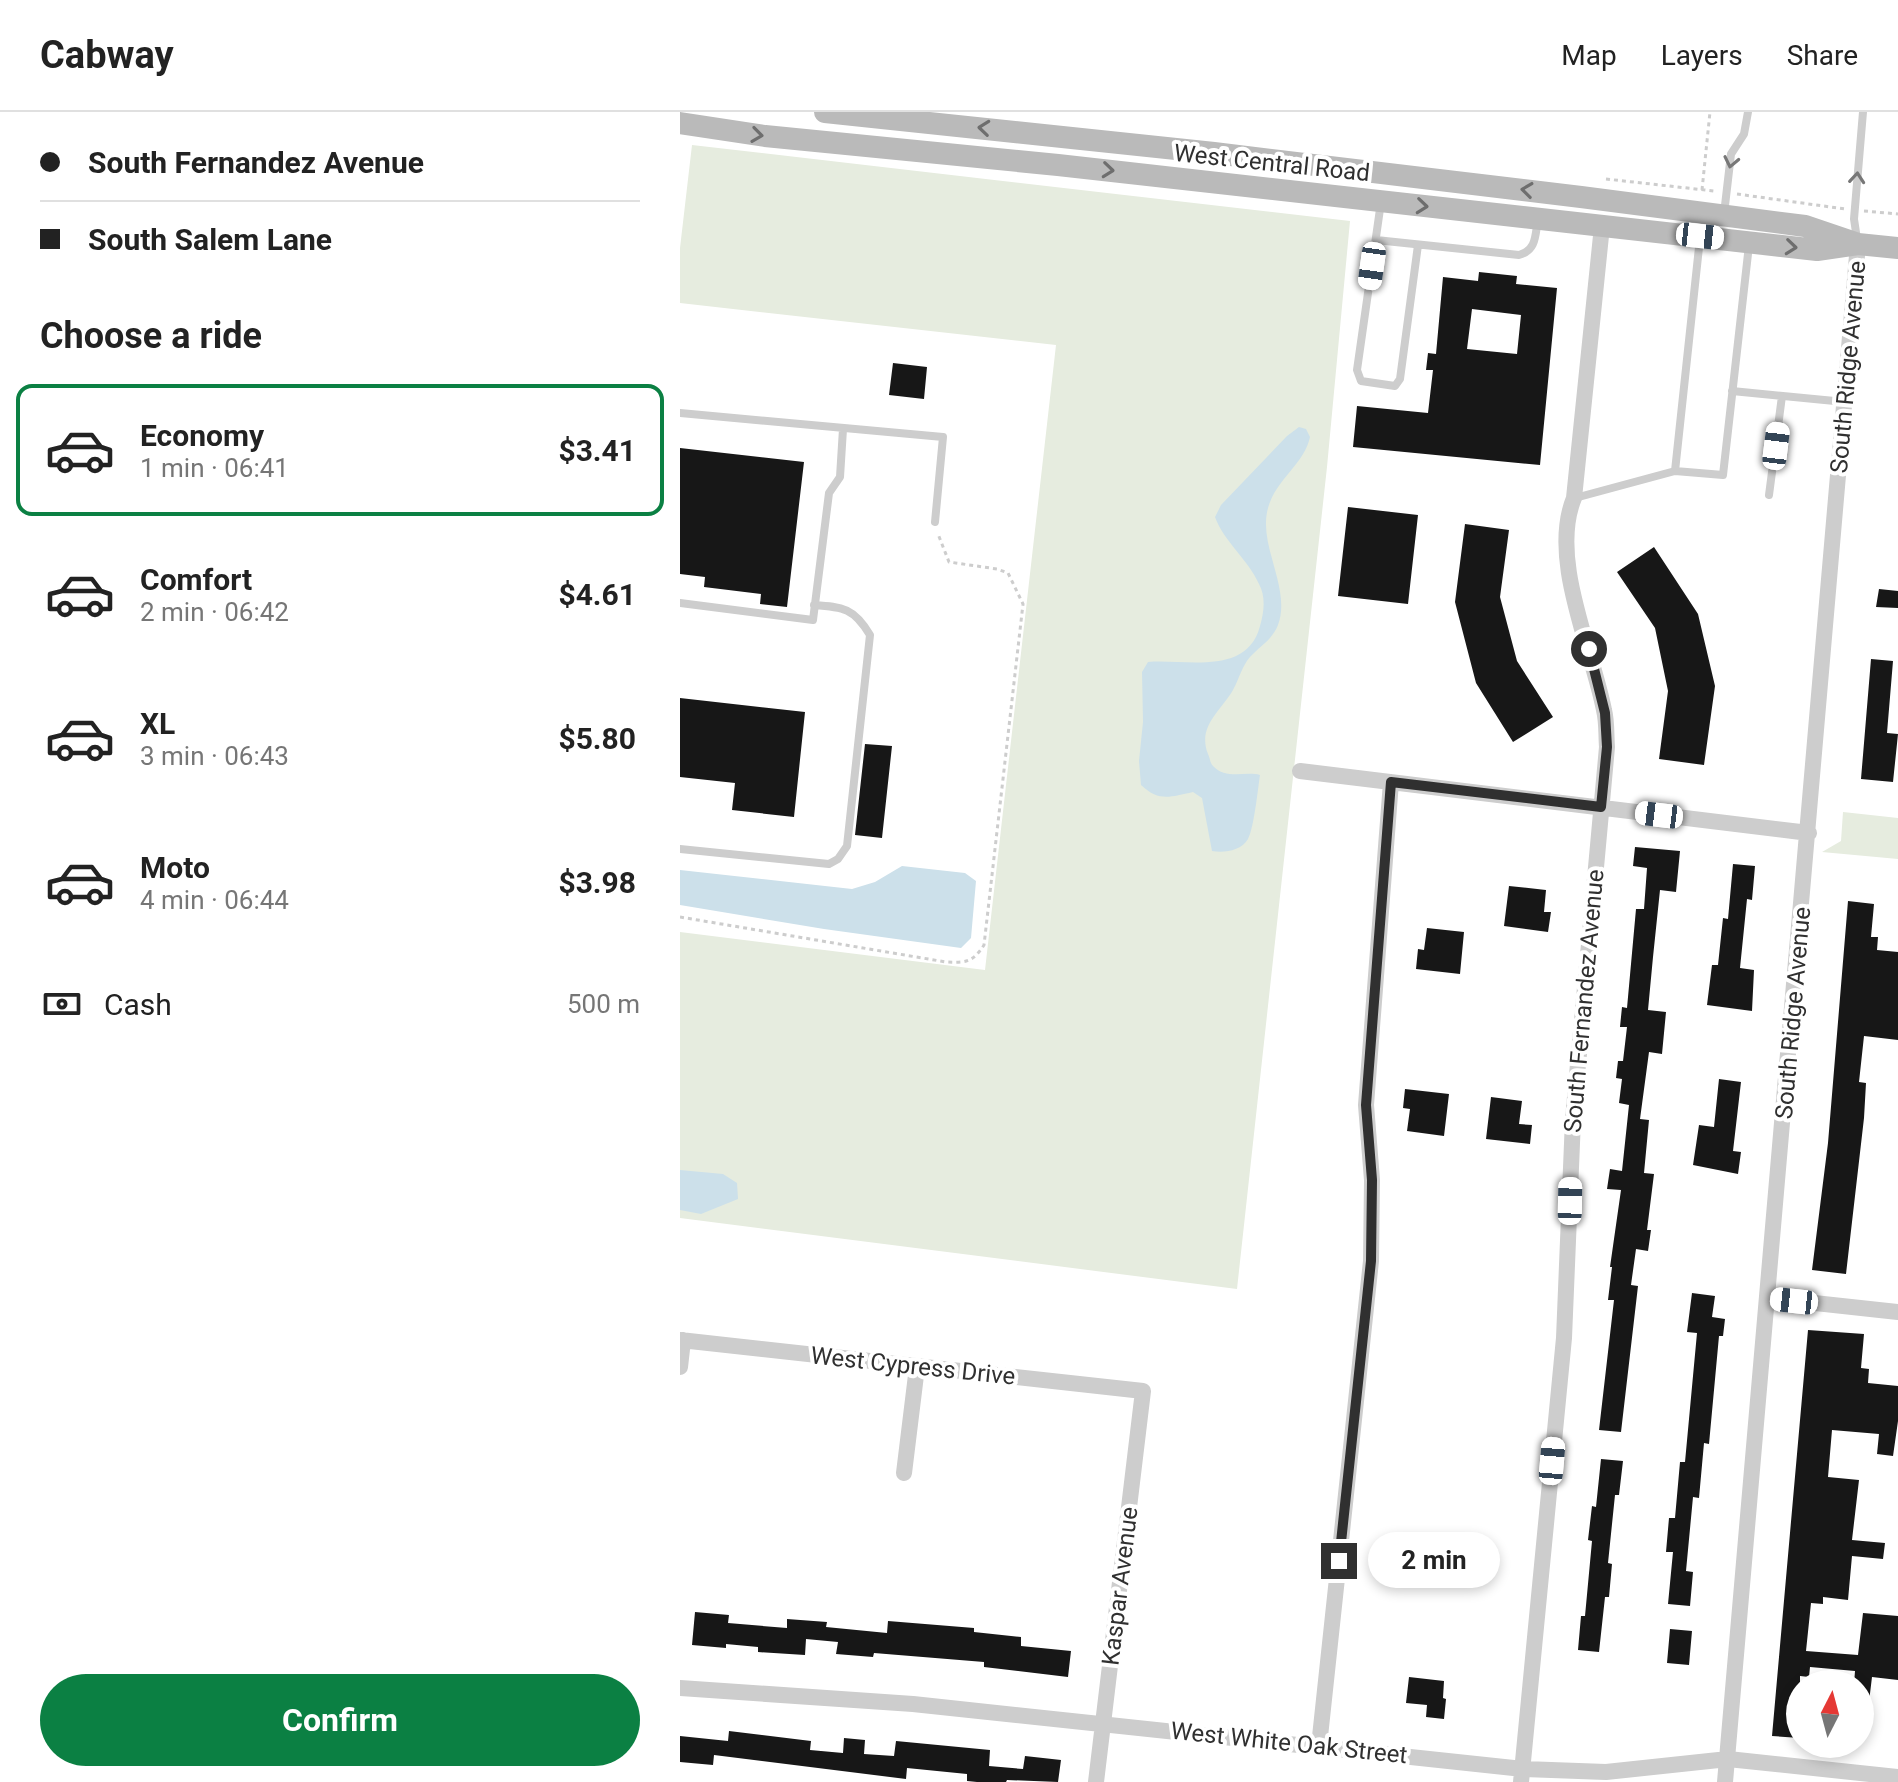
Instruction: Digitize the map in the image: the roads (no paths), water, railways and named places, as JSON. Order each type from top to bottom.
[{"type":"main road","name":"West Central Road","points":[[825,112],[1214,153],[1605,189],[1725,204],[1858,244],[1898,248]]},
{"type":"main road","name":"West Central Road","points":[[680,123],[765,136],[1058,165],[1817,250],[1858,244]]},
{"type":"street","name":"South Fernandez Avenue","points":[[1522,1775],[1564,1338],[1573,1119],[1607,747],[1605,713],[1576,605],[1566,545],[1568,513],[1574,498],[1602,226]]},
{"type":"street","name":"South Ridge Avenue","points":[[1725,1782],[1858,244]]},
{"type":"street","points":[[1300,771],[1809,833]]},
{"type":"street","points":[[1319,1746],[1371,1261],[1372,1180],[1366,1105],[1391,782]]},
{"type":"street","points":[[1768,1298],[1898,1312]]},
{"type":"street","name":"West Cypress Drive","points":[[680,1367],[681,1340],[1143,1391]]},
{"type":"street","points":[[904,1473],[917,1367]]},
{"type":"street","name":"Kaspar Avenue","points":[[1096,1782],[1143,1391]]},
{"type":"street","name":"West White Oak Street","points":[[680,1688],[913,1704],[1103,1722],[1319,1746],[1522,1775],[1606,1772],[1728,1759],[1898,1777]]},
{"type":"lane","points":[[1725,204],[1731,154],[1744,134],[1748,112]]},
{"type":"lane","points":[[1858,244],[1855,210],[1863,112]]},
{"type":"lane","points":[[1602,226],[1605,189]]},
{"type":"lane","points":[[1381,201],[1357,370],[1361,381],[1395,386],[1400,379],[1418,245]]},
{"type":"lane","points":[[1376,240],[1519,255],[1528,253],[1534,246],[1538,218]]},
{"type":"lane","points":[[1675,471],[1700,236]]},
{"type":"lane","points":[[1574,498],[1675,471],[1723,475],[1749,242]]},
{"type":"lane","points":[[1732,391],[1845,402]]},
{"type":"lane","points":[[1769,495],[1782,396]]},
{"type":"lane","points":[[680,413],[943,437],[935,522]]},
{"type":"lane","points":[[680,603],[813,620],[829,493],[840,477],[843,429]]},
{"type":"lane","points":[[680,849],[829,864],[838,859],[847,846],[870,635],[860,618],[840,607],[814,605]]},
{"type":"water","points":[[1299,427],[1306,429],[1310,437],[1300,458],[1272,497],[1266,522],[1281,600],[1278,625],[1247,661],[1233,690],[1212,719],[1206,735],[1205,744],[1211,762],[1218,770],[1230,774],[1260,775],[1252,826],[1248,839],[1237,849],[1212,851],[1202,798],[1193,792],[1159,796],[1141,785],[1142,672],[1148,662],[1214,662],[1229,659],[1253,642],[1263,615],[1261,589],[1215,517],[1221,505]]},
{"type":"water","points":[[902,866],[965,873],[976,881],[971,938],[961,948],[680,905],[680,870],[852,889],[875,882]]},
{"type":"water","points":[[680,1170],[723,1174],[737,1183],[738,1199],[701,1214],[680,1210]]}]
